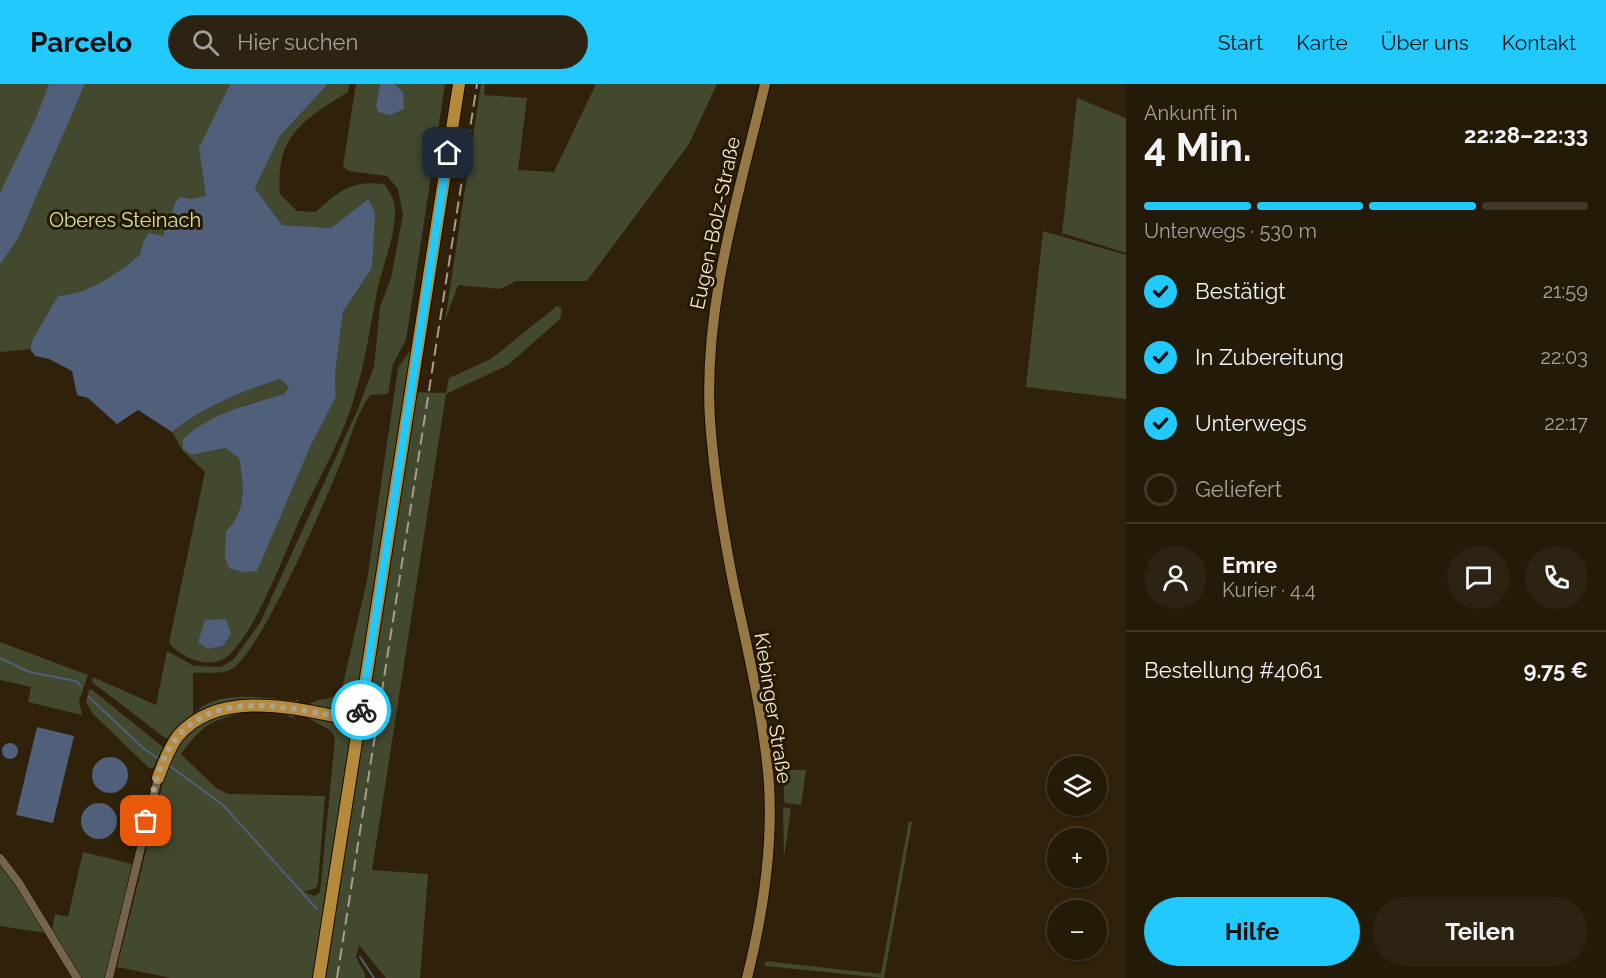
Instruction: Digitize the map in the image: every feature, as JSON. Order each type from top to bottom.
[{"type":"main road","points":[[319,978],[459,84]]},
{"type":"main road","points":[[159,774],[178,736],[199,719],[217,711],[253,705],[279,707],[359,721]]},
{"type":"street","name":"Eugen-Bolz-Straße","points":[[741,621],[716,475],[710,406],[710,351],[720,272],[765,84]]},
{"type":"street","name":"Kiebinger Straße","points":[[741,621],[765,745],[770,808],[764,897],[747,978]]},
{"type":"street","points":[[109,978],[159,774]]},
{"type":"street","points":[[0,858],[19,883],[77,978]]},
{"type":"green space","points":[[0,84],[55,84],[0,203]]},
{"type":"green space","name":"Oberes Steinach","points":[[85,84],[230,84],[220,105],[204,288],[33,339],[30,349],[0,352],[0,265],[19,237]]},
{"type":"green space","points":[[328,84],[349,84],[348,92],[305,121],[287,144],[282,158],[280,194],[297,211],[316,212],[346,189],[363,184],[384,184],[395,207],[392,236],[379,283],[358,385],[349,413],[270,589],[250,628],[229,655],[214,662],[198,661],[181,654],[169,643],[205,472],[183,451],[172,432],[210,407],[251,389],[280,379],[289,387],[284,394],[243,405],[192,455],[225,448],[239,458],[243,488],[241,506],[238,515],[226,531],[256,571],[311,445],[336,397],[335,376],[343,312],[372,268],[368,199],[331,228],[282,225],[255,188],[280,136]]},
{"type":"green space","points":[[356,84],[380,84],[376,105],[403,92],[395,84],[445,84],[406,340],[393,364],[388,394],[370,395],[361,411],[307,541],[275,607],[258,636],[243,658],[230,670],[193,673],[193,716],[213,701],[226,698],[255,697],[295,701],[300,698],[295,705],[247,701],[171,739],[165,738],[92,682],[93,677],[156,705],[167,651],[194,666],[221,667],[233,660],[260,623],[357,411],[374,367],[380,307],[391,278],[403,215],[398,189],[387,176],[349,171],[343,166]]},
{"type":"green space","points":[[481,84],[485,84],[484,95],[527,98],[518,170],[554,172],[596,84],[717,84],[689,144],[587,281],[516,281],[500,289],[458,285],[445,321]]},
{"type":"green space","points":[[1077,98],[1126,118],[1126,253],[1062,233]]},
{"type":"green space","points":[[1043,231],[1126,255],[1126,399],[1026,387]]},
{"type":"green space","points":[[557,306],[562,309],[560,319],[508,365],[446,394],[372,870],[428,874],[420,978],[386,978],[359,945],[356,957],[365,978],[171,978],[117,967],[166,771],[176,750],[188,735],[215,716],[231,713],[259,711],[241,713],[210,724],[181,754],[216,788],[228,794],[325,796],[318,882],[316,888],[304,892],[315,896],[320,892],[335,739],[331,731],[308,718],[308,705],[330,698],[342,689],[367,580],[398,368],[411,349],[404,392],[446,393],[449,378],[491,359]]},
{"type":"green space","points":[[0,642],[88,675],[79,701],[82,715],[28,702],[31,687],[0,680]]},
{"type":"green space","points":[[91,689],[163,747],[153,768],[149,768],[93,714],[86,702]]},
{"type":"green space","points":[[277,712],[290,713],[296,720],[287,715]]},
{"type":"green space","points":[[783,770],[806,770],[801,805],[785,803]]},
{"type":"green space","points":[[783,807],[791,809],[784,857]]},
{"type":"green space","points":[[909,821],[912,822],[884,978],[765,966],[765,961],[881,974]]},
{"type":"green space","points":[[83,852],[132,864],[106,978],[81,978],[52,930],[55,914],[68,917]]},
{"type":"green space","points":[[0,863],[17,884],[46,933],[0,926]]},
{"type":"water","points":[[49,84],[85,84],[19,237],[0,265],[0,193],[36,118]]},
{"type":"water","points":[[230,84],[328,84],[280,136],[255,188],[282,225],[331,228],[368,199],[375,212],[372,268],[343,312],[335,376],[336,397],[311,445],[257,571],[243,572],[229,568],[225,558],[226,531],[238,515],[241,506],[243,488],[239,458],[225,448],[192,455],[183,449],[183,439],[218,416],[284,394],[289,387],[280,379],[251,389],[210,407],[172,432],[138,410],[117,424],[88,398],[77,395],[72,371],[49,359],[35,356],[30,349],[33,339],[58,296],[92,287],[112,276],[140,255],[143,242],[149,233],[163,236],[176,201],[181,197],[191,199],[206,196],[199,148]]},
{"type":"water","points":[[380,84],[395,84],[403,92],[404,109],[390,115],[378,112],[376,105]]},
{"type":"water","points":[[226,619],[231,634],[223,646],[208,649],[198,642],[205,620]]},
{"type":"water","points":[[37,727],[74,736],[53,823],[16,815]]},
{"type":"water","points":[[10,743],[18,751],[10,759],[2,751]]},
{"type":"water","points":[[110,757],[123,762],[128,775],[123,788],[110,793],[97,788],[92,775],[97,762]]},
{"type":"water","points":[[99,803],[112,808],[117,821],[112,834],[99,839],[86,834],[81,821],[86,808]]},
{"type":"waterway","points":[[0,658],[29,672],[76,681],[81,686]]},
{"type":"waterway","points":[[89,697],[143,748],[159,759]]},
{"type":"waterway","points":[[167,764],[223,805],[317,909]]},
{"type":"waterway","points":[[360,957],[374,978]]},
{"type":"railway","points":[[337,978],[477,84]]},
{"type":"way so far","points":[[146,821],[158,778],[168,753],[178,736],[199,719],[217,711],[253,705],[279,707],[359,721],[361,710]]},
{"type":"route","points":[[361,710],[448,153]]}]
